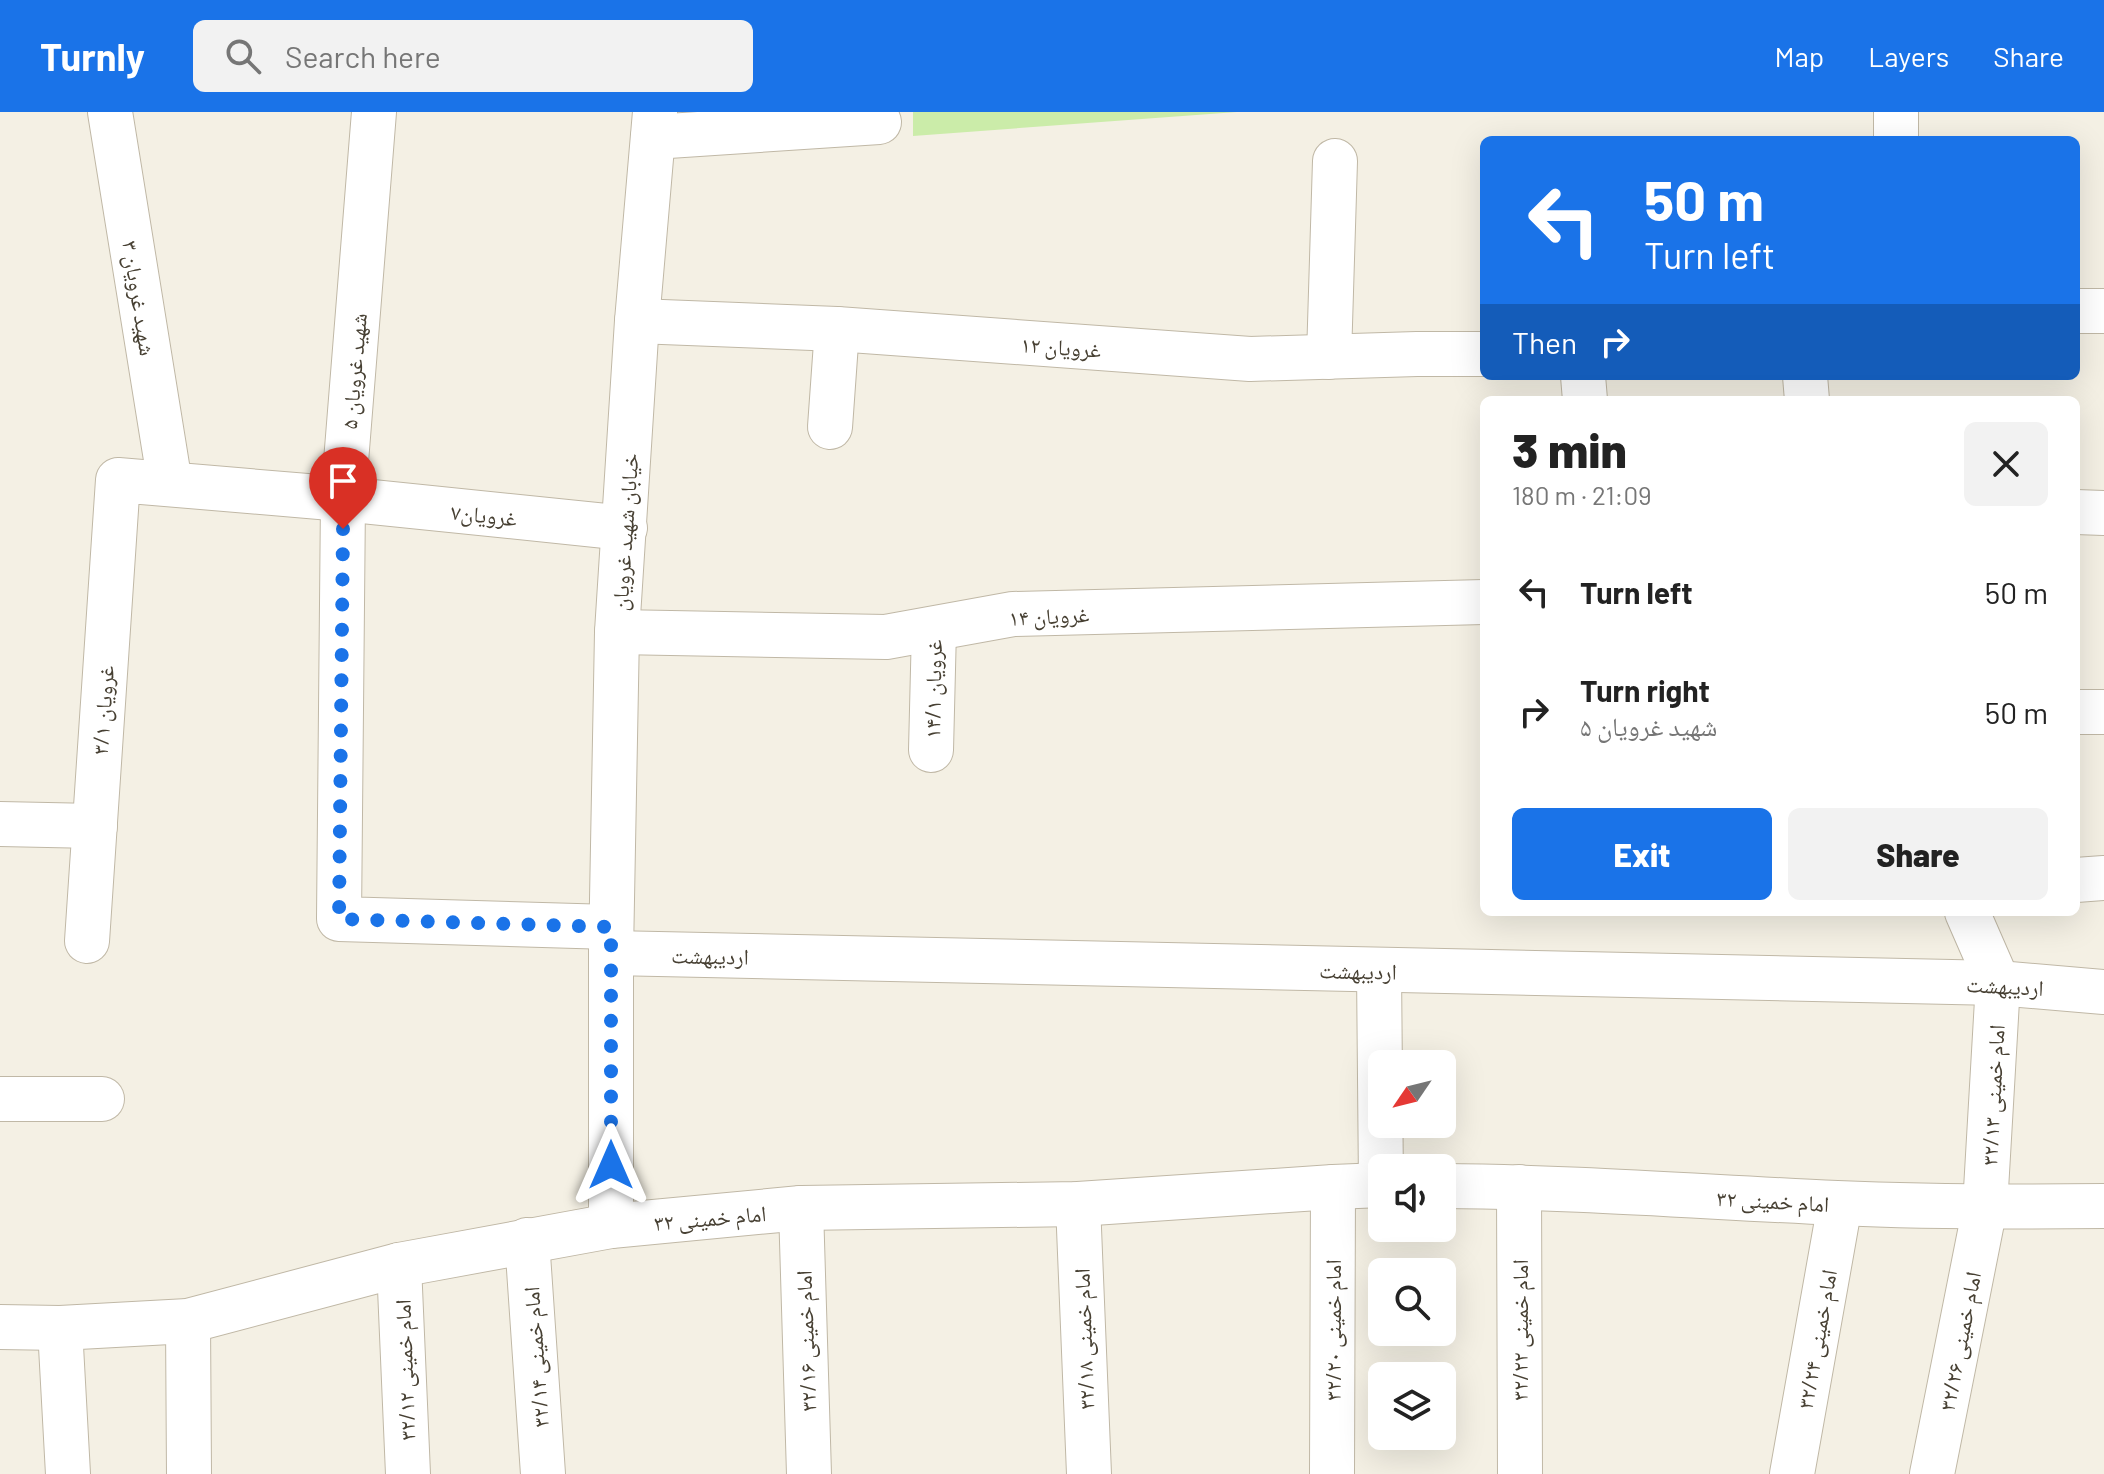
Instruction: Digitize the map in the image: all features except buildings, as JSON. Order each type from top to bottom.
[{"type":"street","name":"شهید غرویان ۳","points":[[110,112],[170,484]]},
{"type":"street","name":"شهید غرویان ۵","points":[[339,919],[343,499],[374,112]]},
{"type":"street","points":[[1896,112],[1896,136]]},
{"type":"street","points":[[654,124],[879,122]]},
{"type":"street","name":"خیابان شهید غرویان","points":[[611,1226],[611,940],[617,632],[637,321],[654,124]]},
{"type":"street","points":[[1329,357],[1335,161]]},
{"type":"street","points":[[2080,311],[2104,311]]},
{"type":"street","name":"غرویان ۱۲","points":[[637,321],[837,329],[1250,359],[1480,354]]},
{"type":"street","points":[[830,427],[837,329]]},
{"type":"street","name":"غرویان۷","points":[[118,480],[625,528]]},
{"type":"street","name":"غرویان ۳/۱","points":[[87,941],[118,480]]},
{"type":"street","points":[[2080,512],[2104,513]]},
{"type":"street","name":"غرویان ۱۴","points":[[617,632],[886,637],[1013,614],[1480,602]]},
{"type":"street","name":"غرویان ۱۴/۱","points":[[931,750],[934,629]]},
{"type":"street","points":[[2080,712],[2104,712]]},
{"type":"street","points":[[0,824],[95,826]]},
{"type":"street","points":[[2080,880],[2104,878]]},
{"type":"street","points":[[1969,916],[1998,983]]},
{"type":"street","name":"اردیبهشت","points":[[339,919],[611,940],[1379,970],[1998,983],[2104,992]]},
{"type":"street","points":[[1379,970],[1382,1154]]},
{"type":"street","name":"امام خمینی ۳۲/۱۳","points":[[1985,1207],[1998,983]]},
{"type":"street","points":[[0,1099],[102,1099]]},
{"type":"street","name":"امام خمینی ۳۲","points":[[0,1327],[60,1328],[188,1321],[399,1265],[611,1226],[801,1208],[1078,1204],[1368,1186]]},
{"type":"street","name":"امام خمینی ۳۲","points":[[1456,1186],[1840,1204],[2104,1206]]},
{"type":"street","name":"امام خمینی ۳۲/۲۰","points":[[1332,1474],[1333,1187]]},
{"type":"street","name":"امام خمینی ۳۲/۲۲","points":[[1519,1187],[1520,1474]]},
{"type":"street","name":"امام خمینی ۳۲/۱۸","points":[[1078,1204],[1089,1474]]},
{"type":"street","name":"امام خمینی ۳۲/۲۴","points":[[1792,1474],[1840,1204]]},
{"type":"street","name":"امام خمینی ۳۲/۲۶","points":[[1932,1474],[1985,1207]]},
{"type":"street","name":"امام خمینی ۳۲/۱۶","points":[[801,1208],[809,1474]]},
{"type":"street","name":"امام خمینی ۳۲/۱۴","points":[[527,1240],[543,1474]]},
{"type":"street","name":"امام خمینی ۳۲/۱۲","points":[[399,1265],[408,1474]]},
{"type":"street","points":[[188,1321],[189,1474]]},
{"type":"street","points":[[60,1328],[68,1474]]},
{"type":"green space","points":[[913,112],[1237,112],[913,136]]},
{"type":"route","points":[[343,529],[339,919],[611,927],[611,1165]]}]
